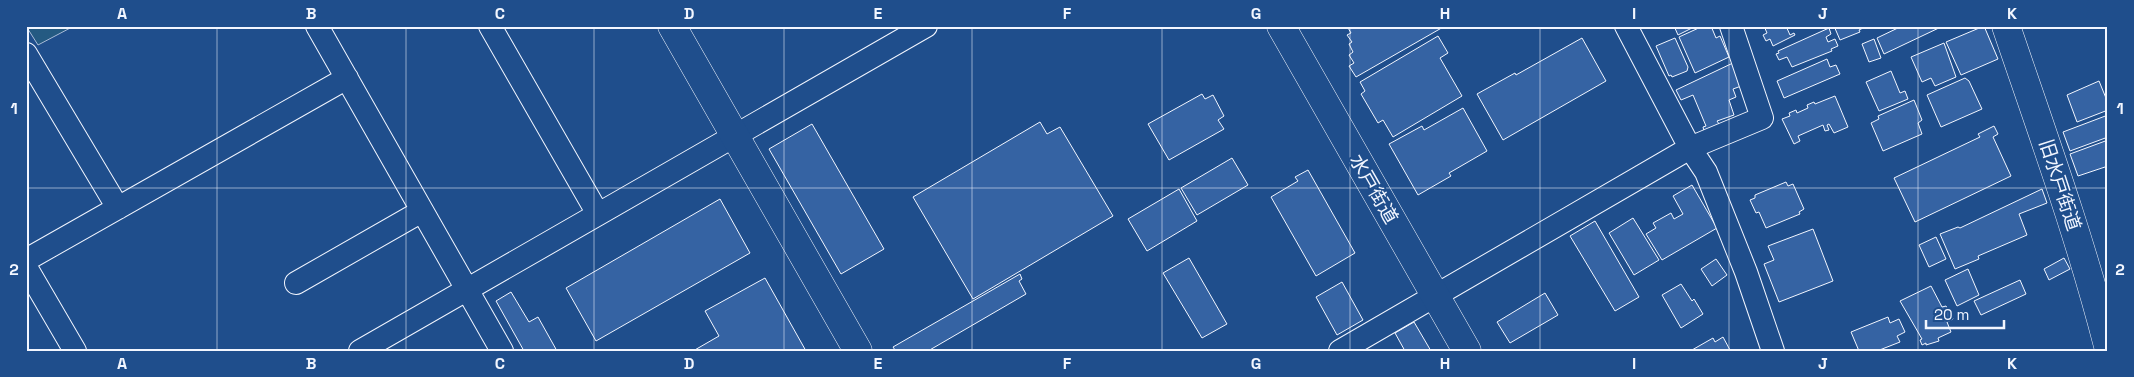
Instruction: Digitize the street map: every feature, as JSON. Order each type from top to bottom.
[{"type":"main road","points":[[672,26],[858,351]]},
{"type":"main road","name":"水戸街道","points":[[1281,26],[1467,351]]},
{"type":"main road","name":"旧水戸街道","points":[[2006,26],[2060,185],[2097,303],[2108,346]]},
{"type":"street","points":[[317,26],[502,351]]},
{"type":"street","points":[[490,26],[598,214]]},
{"type":"street","points":[[369,349],[598,214],[926,26]]},
{"type":"street","points":[[1626,26],[1709,181],[1746,272],[1773,351]]},
{"type":"street","points":[[1340,351],[1690,148],[1762,118],[1731,26]]},
{"type":"street","points":[[26,54],[118,208]]},
{"type":"street","points":[[26,260],[347,78]]},
{"type":"street","points":[[296,283],[422,211]]},
{"type":"street","points":[[26,267],[75,351]]},
{"type":"shaded area","points":[[26,26],[74,26],[38,45]]},
{"type":"building","points":[[1347,26],[1445,26],[1356,77],[1349,66],[1354,63],[1349,55],[1353,52],[1349,44],[1352,42],[1347,35],[1351,33]]},
{"type":"building","points":[[1674,26],[1696,26],[1678,35]]},
{"type":"building","points":[[1703,26],[1711,26],[1716,38],[1720,36],[1729,57],[1695,73],[1679,37]]},
{"type":"building","points":[[1764,26],[1786,26],[1790,35],[1794,33],[1795,35],[1773,46],[1770,39],[1766,41],[1763,35],[1767,33]]},
{"type":"building","points":[[1834,26],[1862,26],[1863,28],[1859,30],[1860,32],[1840,40]]},
{"type":"building","points":[[1902,26],[1943,26],[1884,54],[1877,38]]},
{"type":"building","points":[[1984,26],[1998,59],[1961,75],[1946,42]]},
{"type":"building","points":[[1829,28],[1831,34],[1826,37],[1828,42],[1835,39],[1838,46],[1831,49],[1832,51],[1792,67],[1787,57],[1779,60],[1776,54],[1779,53],[1778,51]]},
{"type":"building","points":[[1438,36],[1448,53],[1440,58],[1462,96],[1393,137],[1383,120],[1378,123],[1361,94],[1365,91],[1360,82]]},
{"type":"building","points":[[1582,38],[1606,81],[1503,140],[1477,94],[1515,73],[1516,75]]},
{"type":"building","points":[[1675,38],[1688,67],[1687,71],[1672,77],[1671,75],[1669,76],[1656,46]]},
{"type":"building","points":[[1874,39],[1881,58],[1869,62],[1862,44]]},
{"type":"building","points":[[1944,43],[1956,77],[1935,86],[1931,78],[1922,82],[1911,57]]},
{"type":"building","points":[[1827,59],[1830,67],[1836,65],[1840,74],[1784,98],[1777,81]]},
{"type":"building","points":[[1735,62],[1744,85],[1733,89],[1736,97],[1729,100],[1734,115],[1717,121],[1719,124],[1704,131],[1703,127],[1706,126],[1693,95],[1681,100],[1676,90]]},
{"type":"building","points":[[1891,71],[1900,93],[1905,91],[1908,99],[1879,111],[1866,82]]},
{"type":"building","points":[[1965,78],[1969,81],[1982,109],[1941,127],[1927,95]]},
{"type":"building","points":[[2099,81],[2108,103],[2108,110],[2077,122],[2067,95]]},
{"type":"building","points":[[1202,94],[1205,99],[1213,95],[1224,116],[1218,120],[1224,129],[1169,160],[1148,124]]},
{"type":"building","points":[[1835,96],[1848,127],[1834,133],[1829,124],[1827,125],[1829,130],[1825,131],[1823,125],[1798,136],[1800,141],[1794,144],[1782,119],[1790,116],[1789,113],[1796,110],[1797,113],[1808,108],[1807,105]]},
{"type":"building","points":[[1914,100],[1922,120],[1918,123],[1922,134],[1883,151],[1871,123],[1879,119],[1878,116]]},
{"type":"building","points":[[1463,108],[1487,151],[1449,173],[1451,176],[1418,195],[1389,144],[1422,126],[1424,130]]},
{"type":"building","points":[[2108,115],[2108,137],[2070,151],[2063,132]]},
{"type":"building","points":[[1040,122],[1047,134],[1060,127],[1113,216],[973,299],[913,197]]},
{"type":"building","points":[[812,124],[884,249],[841,274],[769,149]]},
{"type":"building","points":[[1994,126],[1998,134],[1993,137],[2011,176],[1915,222],[1894,178],[1980,137],[1978,134]]},
{"type":"building","points":[[2108,140],[2108,166],[2078,176],[2070,154]]},
{"type":"building","points":[[1232,158],[1248,185],[1197,215],[1181,188]]},
{"type":"building","points":[[1308,170],[1355,253],[1316,276],[1271,197],[1298,181],[1295,177]]},
{"type":"building","points":[[1786,182],[1788,186],[1793,184],[1804,209],[1799,212],[1800,214],[1766,228],[1759,212],[1756,213],[1750,200],[1755,198],[1755,195]]},
{"type":"building","points":[[1692,185],[1717,228],[1662,260],[1646,234],[1656,228],[1653,223],[1671,213],[1674,219],[1683,214],[1673,196]]},
{"type":"building","points":[[1179,189],[1197,221],[1147,251],[1128,219]]},
{"type":"building","points":[[2042,189],[2047,203],[2019,214],[2027,235],[1978,256],[1979,259],[1955,269],[1940,234],[1958,227],[1960,228]]},
{"type":"building","points":[[720,199],[750,253],[596,341],[566,288]]},
{"type":"building","points":[[1633,218],[1659,260],[1634,275],[1609,233]]},
{"type":"building","points":[[1595,221],[1639,297],[1615,311],[1570,236]]},
{"type":"building","points":[[1813,229],[1833,281],[1779,302],[1764,264],[1774,260],[1768,246]]},
{"type":"building","points":[[1936,237],[1946,259],[1929,267],[1919,245]]},
{"type":"building","points":[[1189,258],[1227,324],[1202,338],[1163,273]]},
{"type":"building","points":[[2064,258],[2070,269],[2049,280],[2044,269]]},
{"type":"building","points":[[1716,259],[1727,275],[1712,286],[1701,269]]},
{"type":"building","points":[[1968,269],[1979,295],[1957,306],[1945,280]]},
{"type":"building","points":[[1020,274],[1022,279],[1019,281],[1026,294],[928,351],[894,351],[893,347]]},
{"type":"building","points":[[765,278],[806,351],[693,351],[719,336],[705,311]]},
{"type":"building","points":[[2020,280],[2026,294],[1981,315],[1974,301]]},
{"type":"building","points":[[1342,282],[1363,320],[1337,335],[1316,297]]},
{"type":"building","points":[[1681,284],[1692,301],[1694,299],[1703,314],[1681,328],[1662,295]]},
{"type":"building","points":[[1931,286],[1942,307],[1946,306],[1953,319],[1947,322],[1951,332],[1938,338],[1939,341],[1922,345],[1920,340],[1922,339],[1900,301]]},
{"type":"building","points":[[511,292],[529,322],[538,317],[557,351],[524,351],[496,301]]},
{"type":"building","points":[[1545,293],[1558,315],[1510,343],[1497,322]]},
{"type":"building","points":[[1888,317],[1890,323],[1899,319],[1905,332],[1897,336],[1900,342],[1877,351],[1859,351],[1851,332]]},
{"type":"building","points":[[1414,322],[1431,351],[1405,351],[1395,333]]},
{"type":"building","points":[[1723,337],[1730,350],[1728,351],[1692,350],[1713,338],[1715,342]]}]
